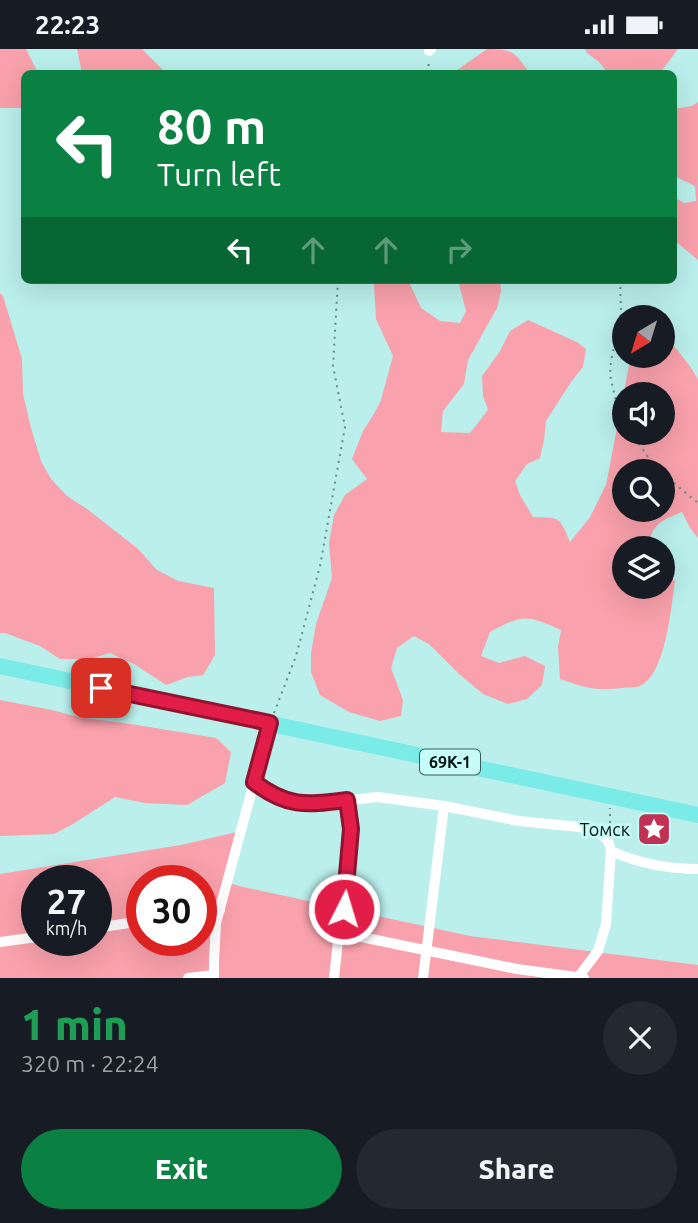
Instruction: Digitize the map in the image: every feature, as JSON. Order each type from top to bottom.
[{"type":"main road","name":"69К-1","points":[[0,666],[698,814]]},
{"type":"street","points":[[188,978],[214,977],[216,923],[270,723]]},
{"type":"street","points":[[254,782],[269,794],[289,802],[309,804],[377,797],[444,806],[519,821],[579,827],[598,832],[609,845],[626,857],[680,869],[698,869]]},
{"type":"street","points":[[334,978],[338,941],[342,936],[351,829],[347,800]]},
{"type":"street","points":[[423,978],[444,806]]},
{"type":"street","points":[[342,936],[426,951],[516,974],[582,977],[598,951],[606,924],[609,845]]},
{"type":"street","points":[[0,942],[21,939]]},
{"type":"path","points":[[428,70],[430,50]]},
{"type":"path","points":[[270,723],[296,656],[320,566],[345,427],[333,366],[338,284]]},
{"type":"path","points":[[612,384],[611,361],[621,313],[620,284]]},
{"type":"path","points":[[675,484],[698,503]]},
{"type":"path","points":[[609,845],[612,797]]},
{"type":"shaded area","points":[[0,49],[26,49],[36,70],[21,70],[21,108],[0,108]]},
{"type":"shaded area","points":[[77,49],[142,49],[164,70],[81,70]]},
{"type":"shaded area","points":[[487,49],[513,53],[528,70],[457,70]]},
{"type":"shaded area","points":[[585,49],[678,49],[662,70],[606,70]]},
{"type":"shaded area","points":[[698,102],[698,260],[677,242],[677,199],[684,203],[696,201],[695,186],[677,177],[677,108]]},
{"type":"shaded area","points":[[374,284],[410,284],[421,308],[440,321],[460,323],[466,311],[459,284],[500,284],[497,308],[468,360],[464,384],[443,411],[441,432],[470,433],[488,410],[483,396],[482,376],[510,331],[528,320],[577,342],[586,349],[583,367],[546,421],[540,458],[527,464],[515,481],[533,517],[558,520],[570,542],[590,517],[606,485],[614,445],[675,445],[675,382],[626,382],[628,368],[675,368],[676,349],[691,367],[698,380],[698,538],[682,512],[675,515],[675,459],[612,459],[612,522],[662,522],[651,536],[612,536],[612,599],[672,599],[666,639],[656,668],[640,686],[598,689],[560,679],[558,647],[561,630],[540,621],[525,619],[510,622],[490,632],[481,656],[499,663],[525,656],[545,666],[542,685],[527,699],[508,704],[483,694],[429,644],[414,636],[397,648],[391,668],[403,700],[401,716],[380,721],[349,712],[320,695],[311,672],[311,653],[316,624],[332,578],[329,543],[334,515],[345,495],[367,479],[352,459],[363,431],[381,400],[393,356],[376,319]]},
{"type":"shaded area","points":[[0,293],[22,359],[23,394],[31,428],[41,461],[51,479],[67,496],[137,548],[157,570],[178,581],[214,588],[215,655],[203,675],[166,685],[134,664],[110,653],[89,659],[60,659],[40,646],[0,633]]},
{"type":"shaded area","points":[[0,700],[78,717],[216,738],[231,752],[225,783],[187,805],[145,803],[115,797],[54,834],[0,836]]},
{"type":"shaded area","points":[[241,831],[229,883],[470,936],[698,965],[698,978],[0,978],[0,874],[21,871],[21,956],[112,956],[112,865],[56,865],[181,845]]},
{"type":"place","name":"Томск","points":[[654,829]]},
{"type":"route","points":[[101,688],[270,723],[254,782],[269,794],[289,802],[309,804],[347,800],[351,829],[344,909]]}]
